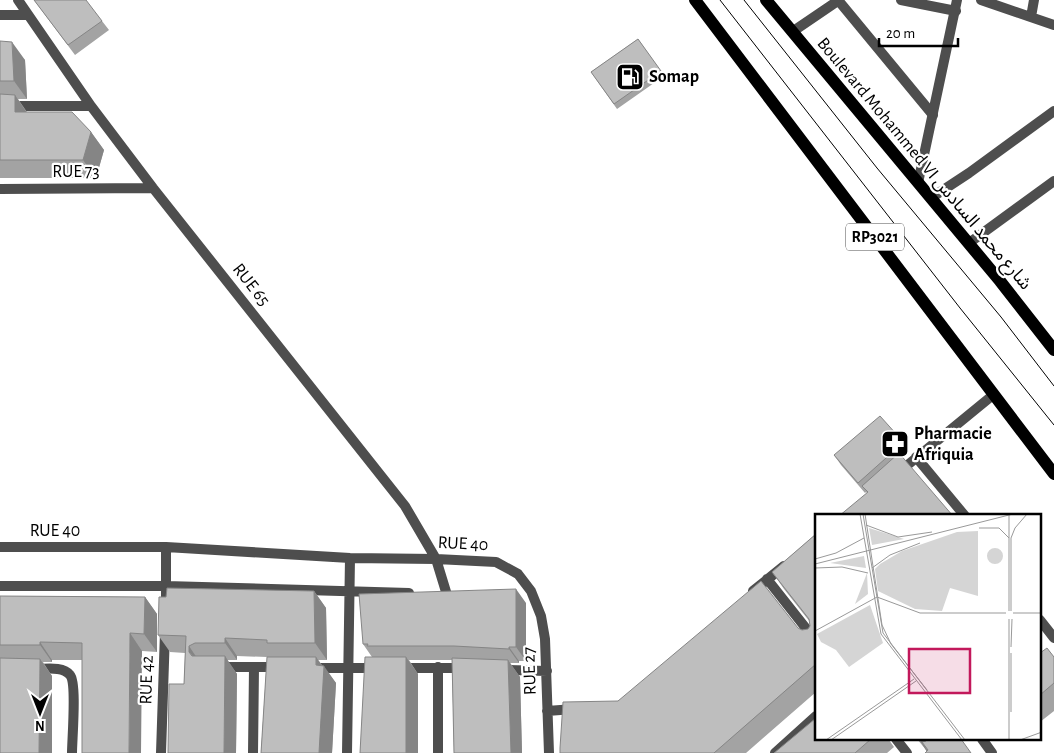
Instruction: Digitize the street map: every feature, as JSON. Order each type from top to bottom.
[{"type":"main road","name":"RP3021","points":[[695,0],[1054,474]]},
{"type":"main road","name":"Boulevard Mohammed VI شارع محمد السادس","points":[[766,0],[969,243],[1054,350]]},
{"type":"street","name":"RUE 65","points":[[18,0],[91,106],[153,188],[405,506],[436,559],[446,594]]},
{"type":"street","points":[[792,32],[838,0],[933,116]]},
{"type":"street","points":[[901,0],[956,11]]},
{"type":"street","points":[[918,183],[957,0]]},
{"type":"street","points":[[981,0],[1054,25]]},
{"type":"street","points":[[1031,18],[1034,0]]},
{"type":"street","points":[[0,15],[28,15]]},
{"type":"street","points":[[0,106],[91,106]]},
{"type":"street","points":[[930,198],[969,173],[1054,111]]},
{"type":"street","points":[[969,243],[1054,181]]},
{"type":"street","name":"RUE 73","points":[[0,189],[153,188]]},
{"type":"street","points":[[894,476],[993,395]]},
{"type":"street","points":[[916,457],[963,514]]},
{"type":"street","name":"RUE 40","points":[[0,547],[166,547],[350,558],[496,562],[518,574],[531,591]]},
{"type":"street","name":"RUE 42","points":[[161,753],[166,547]]},
{"type":"street","points":[[746,598],[795,557]]},
{"type":"street","points":[[347,753],[350,558]]},
{"type":"street","points":[[767,579],[815,640]]},
{"type":"street","points":[[0,586],[166,586],[417,594]]},
{"type":"street","points":[[516,593],[531,591]]},
{"type":"street","name":"RUE 27","points":[[531,591],[541,616],[545,639],[549,753]]},
{"type":"street","points":[[1042,623],[1054,638]]},
{"type":"street","points":[[207,667],[438,668],[547,671]]},
{"type":"street","points":[[253,753],[254,667]]},
{"type":"street","points":[[438,668],[438,753]]},
{"type":"street","points":[[26,669],[62,670],[70,675],[73,683],[72,753]]},
{"type":"street","points":[[547,711],[586,708]]},
{"type":"street","points":[[776,753],[815,717]]},
{"type":"street","points":[[897,740],[907,753]]},
{"type":"street","points":[[983,740],[992,753]]},
{"type":"building","points":[[34,0],[86,0],[102,21],[68,45]]},
{"type":"building","name":"Somap","points":[[638,39],[661,71],[614,104],[591,72]]},
{"type":"building","points":[[0,41],[12,42],[14,81],[0,81]]},
{"type":"building","points":[[0,94],[15,95],[15,112],[72,112],[91,132],[83,160],[0,160]]},
{"type":"building","points":[[880,416],[898,436],[890,443],[895,450],[858,483],[834,455]]},
{"type":"building","points":[[899,453],[951,514],[841,514],[868,492],[862,486]]},
{"type":"building","points":[[815,535],[815,665],[714,753],[560,753],[563,702],[618,701],[761,581],[798,628],[802,630],[808,629],[810,626],[809,619],[772,572]]},
{"type":"building","points":[[167,588],[314,591],[315,643],[267,643],[267,640],[225,638],[225,643],[195,643],[189,646],[189,652],[192,656],[225,656],[224,753],[168,753],[169,684],[184,684],[186,636],[158,635],[159,597],[166,597]]},
{"type":"building","points":[[516,589],[516,647],[509,647],[509,649],[454,646],[367,646],[368,644],[363,644],[359,594]]},
{"type":"building","points":[[0,596],[145,597],[144,634],[130,633],[129,753],[82,753],[82,643],[40,642],[40,645],[0,645]]},
{"type":"building","points":[[1047,648],[1054,657],[1054,683],[1042,693],[1042,652]]},
{"type":"building","points":[[267,657],[316,657],[316,665],[324,666],[319,753],[261,753]]},
{"type":"building","points":[[365,657],[406,657],[406,753],[360,753]]},
{"type":"building","points":[[0,658],[40,659],[39,753],[0,753]]},
{"type":"building","points":[[452,658],[508,660],[511,753],[454,753]]},
{"type":"building","points":[[815,719],[815,740],[870,740],[855,753],[774,753]]},
{"type":"building","points":[[962,740],[971,753],[925,753],[928,750],[922,742]]},
{"type":"tram line","points":[[720,0],[960,308],[1054,425]]},
{"type":"tram line","points":[[744,0],[877,168],[1001,317],[1054,386]]},
{"type":"place","name":"Somap","points":[[630,77]]},
{"type":"place","name":"Pharmacie Afriquia","points":[[895,444]]}]
